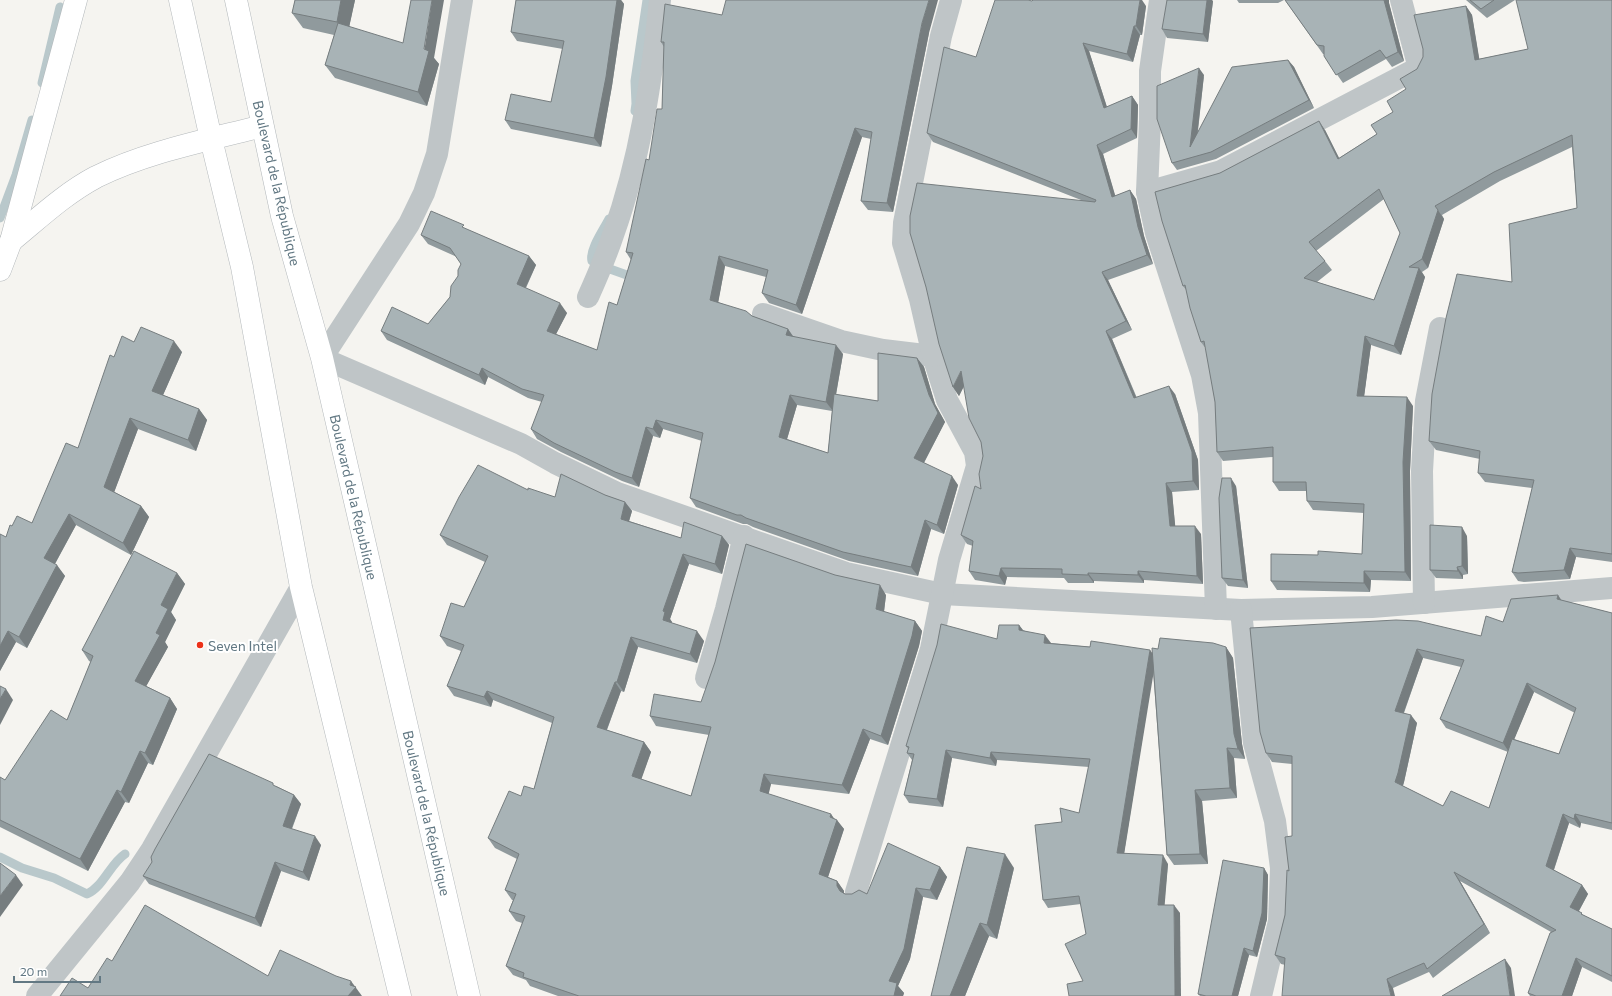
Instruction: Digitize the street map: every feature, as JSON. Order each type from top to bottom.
[{"type":"main road","points":[[0,270],[11,242],[76,0]]},
{"type":"main road","points":[[180,0],[211,139],[242,267],[301,587],[400,996]]},
{"type":"main road","name":"Boulevard de la République","points":[[236,0],[282,216],[322,358],[471,995]]},
{"type":"main road","points":[[11,242],[59,201],[96,177],[166,151],[262,126]]},
{"type":"street","points":[[462,0],[437,154],[424,193],[409,224],[322,358],[521,444],[555,463],[617,493],[744,536],[846,573],[942,594],[1241,610],[1372,607],[1612,588]]},
{"type":"street","points":[[588,298],[613,235],[632,169],[646,108],[660,0]]},
{"type":"street","points":[[856,892],[931,649],[949,560],[977,466],[975,452],[947,400],[933,356],[920,299],[903,243],[904,223],[931,81],[951,0]]},
{"type":"street","points":[[1160,0],[1150,71],[1150,120],[1147,192],[1156,233],[1202,375],[1209,413],[1216,609]]},
{"type":"street","points":[[1147,192],[1221,171],[1414,70],[1418,61],[1401,0]]},
{"type":"street","points":[[763,314],[841,340],[884,350],[933,356]]},
{"type":"street","points":[[1424,603],[1422,471],[1426,401],[1440,328]]},
{"type":"street","points":[[706,678],[744,536]]},
{"type":"street","points":[[37,996],[130,882],[152,849],[301,587]]},
{"type":"street","points":[[1241,610],[1254,743],[1275,821],[1281,868],[1279,921],[1261,996]]},
{"type":"building","points":[[295,0],[341,0],[337,22],[292,13]]},
{"type":"building","points":[[411,0],[432,0],[424,49],[429,51],[418,92],[325,65],[338,23],[403,43]]},
{"type":"building","points":[[516,0],[617,0],[606,77],[594,138],[505,120],[511,94],[551,102],[564,41],[511,32]]},
{"type":"building","points":[[726,0],[929,0],[922,23],[887,203],[861,201],[872,132],[855,128],[796,305],[762,293],[768,270],[719,256],[710,300],[746,311],[752,316],[788,329],[786,335],[836,345],[826,402],[790,395],[779,437],[828,453],[834,394],[878,401],[878,353],[917,358],[929,395],[938,413],[914,458],[952,476],[937,525],[925,520],[911,567],[843,552],[690,498],[703,433],[656,420],[653,429],[646,427],[632,478],[615,472],[554,443],[531,429],[544,395],[522,389],[482,368],[479,375],[381,331],[392,307],[428,324],[450,297],[451,286],[458,276],[458,270],[461,264],[450,248],[421,235],[431,211],[464,225],[462,227],[529,256],[517,284],[560,303],[547,331],[597,350],[609,302],[617,305],[633,253],[626,252],[646,159],[649,160],[657,109],[662,109],[664,42],[661,42],[665,4],[722,15]]},
{"type":"building","points":[[995,0],[1140,0],[1136,26],[1134,26],[1127,54],[1083,43],[1104,108],[1132,96],[1131,129],[1097,145],[1112,197],[1130,190],[1138,227],[1147,255],[1102,272],[1126,321],[1106,331],[1134,398],[1169,386],[1192,452],[1193,481],[1166,483],[1170,526],[1195,526],[1197,576],[1138,571],[1138,575],[1088,573],[1088,575],[1062,574],[1062,569],[1001,568],[999,576],[969,571],[973,541],[961,535],[975,486],[981,489],[979,474],[983,456],[981,442],[969,418],[961,371],[953,387],[939,344],[926,287],[910,233],[910,216],[917,183],[1095,202],[1096,200],[927,133],[944,47],[976,57]]},
{"type":"building","points":[[1167,0],[1207,0],[1203,34],[1162,29]]},
{"type":"building","points":[[1285,0],[1384,0],[1398,52],[1386,58],[1380,50],[1336,75],[1324,56],[1324,46],[1317,45]]},
{"type":"building","points":[[1470,0],[1494,0],[1481,9]]},
{"type":"building","points":[[1516,0],[1612,0],[1612,554],[1570,548],[1564,570],[1518,573],[1512,572],[1534,480],[1478,473],[1480,451],[1429,441],[1432,394],[1446,318],[1457,274],[1512,282],[1509,224],[1577,208],[1572,135],[1494,172],[1435,206],[1438,210],[1422,259],[1409,267],[1419,268],[1394,346],[1365,336],[1357,396],[1407,397],[1403,462],[1405,572],[1364,571],[1364,583],[1271,581],[1271,554],[1318,555],[1318,551],[1362,554],[1364,504],[1307,501],[1306,482],[1273,482],[1273,447],[1217,452],[1215,402],[1204,341],[1201,342],[1190,308],[1185,285],[1183,286],[1162,221],[1155,192],[1220,173],[1319,121],[1338,159],[1377,134],[1371,125],[1393,112],[1387,101],[1406,89],[1400,79],[1417,69],[1423,57],[1423,49],[1414,15],[1466,6],[1475,60],[1528,49]],"holes":[[[1379,189],[1400,233],[1374,300],[1304,278],[1325,261],[1309,242]]]},
{"type":"building","points":[[1288,60],[1309,100],[1211,152],[1172,163],[1157,119],[1157,86],[1199,68],[1190,147],[1232,67]]},
{"type":"building","points":[[141,327],[174,341],[152,391],[199,409],[188,440],[130,418],[104,487],[141,506],[123,543],[69,514],[44,558],[57,565],[19,637],[8,631],[0,646],[0,534],[6,537],[10,525],[12,526],[17,516],[32,523],[66,443],[78,448],[110,355],[114,357],[122,336],[134,342]]},
{"type":"building","points":[[478,465],[528,490],[528,488],[555,497],[561,474],[605,495],[625,502],[621,519],[681,538],[684,522],[722,536],[715,564],[683,554],[663,611],[665,612],[663,620],[697,631],[690,654],[631,637],[617,682],[615,682],[597,727],[644,742],[632,776],[691,796],[711,727],[650,716],[654,694],[701,702],[715,662],[746,544],[835,575],[880,585],[876,609],[915,621],[912,636],[881,736],[863,729],[842,785],[764,774],[760,791],[831,814],[830,817],[837,820],[819,874],[837,881],[837,886],[840,891],[845,894],[852,894],[859,890],[867,894],[888,843],[940,867],[930,890],[916,888],[904,949],[889,981],[897,983],[894,996],[579,996],[523,977],[524,973],[506,966],[525,916],[509,911],[516,894],[505,890],[519,854],[488,838],[509,791],[521,796],[524,786],[534,789],[554,717],[487,691],[484,697],[447,686],[464,645],[440,636],[451,603],[464,607],[488,556],[440,535],[459,497]]},
{"type":"building","points":[[1222,478],[1231,478],[1243,580],[1222,578],[1219,498]]},
{"type":"building","points":[[1430,525],[1462,527],[1462,566],[1457,567],[1458,571],[1430,570]]},
{"type":"building","points":[[134,551],[177,573],[161,605],[168,609],[156,633],[160,635],[135,681],[170,698],[145,753],[140,751],[121,792],[117,790],[80,859],[0,820],[0,777],[5,780],[51,710],[67,720],[93,656],[82,650]]},
{"type":"building","points":[[1558,595],[1557,599],[1612,613],[1612,823],[1575,814],[1574,819],[1563,814],[1546,866],[1582,885],[1570,907],[1612,929],[1612,976],[1576,958],[1562,996],[1536,996],[1528,993],[1550,933],[1556,930],[1454,872],[1484,924],[1427,969],[1424,963],[1387,979],[1391,996],[1282,996],[1285,958],[1275,955],[1285,915],[1287,870],[1289,871],[1285,837],[1292,836],[1292,756],[1266,753],[1260,732],[1250,628],[1396,620],[1418,621],[1481,636],[1486,616],[1503,622],[1511,599]],"holes":[[[1417,649],[1464,660],[1440,719],[1503,743],[1527,683],[1576,708],[1559,754],[1512,739],[1489,808],[1451,791],[1443,806],[1395,782],[1411,715],[1395,711]]]},
{"type":"building","points":[[941,624],[997,639],[999,625],[1019,625],[1019,630],[1045,635],[1044,643],[1090,647],[1091,641],[1150,650],[1117,853],[1163,855],[1158,905],[1174,905],[1175,996],[1069,996],[1067,984],[1083,981],[1065,944],[1086,934],[1079,896],[1043,900],[1035,825],[1062,822],[1060,808],[1079,813],[1090,759],[991,752],[990,758],[946,750],[937,799],[904,795],[914,754],[907,753],[909,747],[906,746],[937,645]]},
{"type":"building","points":[[1160,638],[1213,643],[1226,647],[1234,734],[1238,749],[1227,748],[1230,788],[1195,790],[1200,854],[1167,855],[1152,648],[1158,649]]},
{"type":"building","points":[[0,686],[6,689],[0,699]]},
{"type":"building","points":[[209,754],[273,783],[273,785],[294,795],[283,826],[315,836],[303,872],[275,862],[255,918],[143,876],[152,862],[151,857],[155,849]]},
{"type":"building","points":[[967,847],[1005,854],[987,925],[980,923],[950,996],[931,996]]},
{"type":"building","points":[[1223,860],[1264,868],[1262,913],[1253,951],[1244,948],[1232,996],[1206,996],[1198,994]]},
{"type":"building","points":[[0,863],[16,875],[0,896]]},
{"type":"building","points":[[145,905],[268,976],[280,950],[336,976],[351,981],[350,985],[356,987],[348,996],[60,996],[72,978],[88,988],[107,958],[112,961]]},
{"type":"building","points":[[1505,959],[1510,996],[1442,996]]},
{"type":"waterway","points":[[635,111],[635,81],[647,0]]},
{"type":"waterway","points":[[42,83],[60,7]]},
{"type":"waterway","points":[[0,218],[16,175],[32,120]]},
{"type":"waterway","points":[[597,264],[592,261],[593,251],[609,219]]},
{"type":"waterway","points":[[610,269],[638,279]]},
{"type":"waterway","points":[[0,857],[22,868],[54,878],[87,894],[98,886],[115,863],[125,854]]},
{"type":"place","name":"Seven Intel","points":[[200,645]]}]
